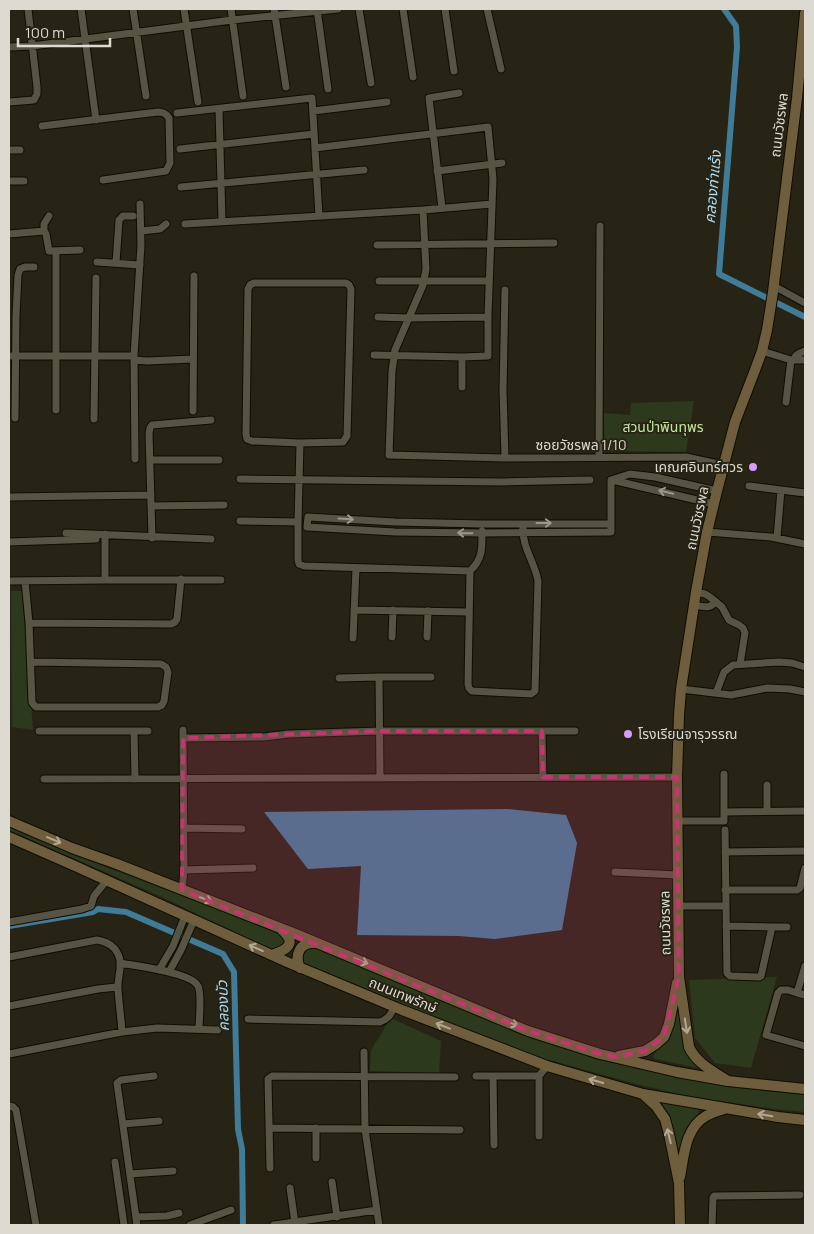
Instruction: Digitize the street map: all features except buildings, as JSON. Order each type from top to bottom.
[{"type":"main road","name":"ถนนวัชรพล","points":[[728,1081],[704,1066],[693,1055],[689,1046],[679,977],[677,777],[679,715],[681,689],[707,532],[735,422],[762,351],[770,311],[799,80],[805,13]]},
{"type":"main road","name":"ถนนเทพรักษ์","points":[[9,821],[72,848],[280,928],[528,1031],[600,1054],[677,1072],[728,1081],[805,1089]]},
{"type":"main road","name":"ถนนเทพรักษ์","points":[[9,837],[300,968],[394,1007],[547,1066],[642,1094],[725,1109],[805,1120]]},
{"type":"main road","points":[[272,955],[282,952],[290,944],[290,939],[280,928]]},
{"type":"main road","points":[[300,968],[298,963],[299,949],[309,942],[316,943]]},
{"type":"main road","name":"ถนนวัชรพล","points":[[616,1057],[645,1051],[664,1037],[669,1024],[679,977]]},
{"type":"main road","points":[[642,1094],[656,1106],[664,1119],[669,1134],[679,1184],[680,1225]]},
{"type":"main road","points":[[679,1184],[687,1140],[696,1123],[725,1109]]},
{"type":"street","points":[[9,102],[30,101],[36,98],[37,87],[28,9]]},
{"type":"street","points":[[81,9],[96,120]]},
{"type":"street","points":[[133,9],[146,96]]},
{"type":"street","points":[[184,9],[198,102]]},
{"type":"street","points":[[231,9],[243,96]]},
{"type":"street","points":[[9,47],[32,46],[232,20],[274,12],[338,9]]},
{"type":"street","points":[[359,9],[371,83]]},
{"type":"street","points":[[403,9],[413,76]]},
{"type":"street","points":[[445,9],[454,71]]},
{"type":"street","points":[[487,9],[500,69]]},
{"type":"street","points":[[317,10],[328,89]]},
{"type":"street","points":[[274,12],[286,87]]},
{"type":"street","points":[[442,208],[428,98],[459,93]]},
{"type":"street","points":[[176,113],[312,98],[319,216]]},
{"type":"street","points":[[312,111],[387,102]]},
{"type":"street","points":[[219,109],[222,221]]},
{"type":"street","points":[[42,126],[158,112],[164,113],[169,118],[170,163],[166,170],[103,180]]},
{"type":"street","points":[[315,148],[488,127],[493,179],[488,356],[374,355]]},
{"type":"street","points":[[180,149],[314,134]]},
{"type":"street","points":[[9,150],[20,150]]},
{"type":"street","points":[[437,171],[502,163]]},
{"type":"street","points":[[181,187],[364,170]]},
{"type":"street","points":[[9,181],[24,181]]},
{"type":"street","points":[[135,458],[134,358],[140,265],[140,204]]},
{"type":"street","points":[[185,224],[424,210],[492,204]]},
{"type":"street","points":[[394,355],[424,281],[426,269],[424,210]]},
{"type":"street","points":[[49,216],[44,224],[44,231],[50,252],[80,250]]},
{"type":"street","points":[[116,263],[119,220],[123,216],[133,216]]},
{"type":"street","points":[[141,231],[160,229],[166,224]]},
{"type":"street","points":[[599,457],[600,226]]},
{"type":"street","points":[[9,234],[44,231]]},
{"type":"street","points":[[377,245],[554,243]]},
{"type":"street","points":[[56,251],[56,410]]},
{"type":"street","points":[[98,262],[140,265]]},
{"type":"street","points":[[15,418],[13,356],[18,275],[20,269],[34,267]]},
{"type":"street","points":[[193,411],[194,276]]},
{"type":"street","points":[[94,419],[96,278]]},
{"type":"street","points":[[379,281],[489,282]]},
{"type":"street","points":[[254,283],[346,283],[350,285],[346,439],[343,442],[300,443],[252,441],[248,439],[246,434],[248,289],[254,283]]},
{"type":"street","points":[[773,289],[805,303]]},
{"type":"street","points":[[505,290],[503,390],[505,458]]},
{"type":"street","points":[[378,317],[488,317]]},
{"type":"street","points":[[762,351],[792,360],[805,360]]},
{"type":"street","points":[[786,402],[792,360],[797,354],[805,351]]},
{"type":"street","name":"ซอยวัชรพล 1/10","points":[[394,355],[389,455],[505,458],[686,457],[724,465]]},
{"type":"street","points":[[13,356],[94,356],[134,358],[148,361],[193,359]]},
{"type":"street","points":[[462,357],[462,387]]},
{"type":"street","points":[[152,538],[150,428],[152,425],[211,420]]},
{"type":"street","points":[[300,443],[298,480],[299,564],[304,566],[470,571]]},
{"type":"street","points":[[150,460],[219,460]]},
{"type":"street","points":[[611,480],[630,474],[655,477],[717,492]]},
{"type":"street","points":[[240,479],[502,482],[590,480]]},
{"type":"street","points":[[611,480],[714,504]]},
{"type":"street","points":[[611,480],[611,524],[611,532],[395,532],[307,527],[308,517],[395,522],[611,524]]},
{"type":"street","points":[[749,486],[805,492]]},
{"type":"street","points":[[777,538],[781,490]]},
{"type":"street","points":[[9,497],[151,495]]},
{"type":"street","points":[[152,506],[224,505]]},
{"type":"street","points":[[240,521],[298,522]]},
{"type":"street","points":[[395,522],[395,532]]},
{"type":"street","points":[[482,524],[482,549],[478,563],[470,571],[468,612],[469,688],[472,691],[531,694],[535,691],[538,581],[527,550],[523,523]]},
{"type":"street","points":[[707,532],[777,538],[805,544]]},
{"type":"street","points":[[66,533],[211,539]]},
{"type":"street","points":[[104,534],[106,580]]},
{"type":"street","points":[[9,542],[96,539]]},
{"type":"street","points":[[353,638],[356,568]]},
{"type":"street","points":[[29,623],[171,624],[177,619],[181,579]]},
{"type":"street","points":[[9,581],[221,580]]},
{"type":"street","points":[[25,581],[29,623],[30,662],[32,702],[36,707],[158,707],[164,701],[168,672],[166,667],[161,664],[30,662]]},
{"type":"street","points":[[696,592],[707,595],[722,607],[729,620],[744,630],[740,664]]},
{"type":"street","points":[[694,605],[710,607],[715,602]]},
{"type":"street","points":[[354,610],[468,612]]},
{"type":"street","points":[[392,637],[393,610]]},
{"type":"street","points":[[427,637],[428,611]]},
{"type":"street","points":[[716,693],[725,670],[730,666],[779,662],[805,667]]},
{"type":"street","points":[[379,677],[380,778]]},
{"type":"street","points":[[339,678],[431,677]]},
{"type":"street","points":[[681,689],[731,695],[760,688],[790,689],[805,692]]},
{"type":"street","points":[[39,730],[148,731]]},
{"type":"street","points":[[182,890],[184,870],[183,730]]},
{"type":"street","points":[[183,738],[254,737],[380,730],[575,731]]},
{"type":"street","points":[[542,730],[543,777]]},
{"type":"street","points":[[134,731],[135,779]]},
{"type":"street","points":[[677,821],[724,821],[724,774]]},
{"type":"street","points":[[44,780],[677,777]]},
{"type":"street","points":[[767,811],[768,785]]},
{"type":"street","points":[[724,812],[805,811]]},
{"type":"street","points":[[184,828],[242,829]]},
{"type":"street","points":[[725,830],[727,972],[730,976],[761,976],[772,928]]},
{"type":"street","points":[[725,852],[805,851]]},
{"type":"street","points":[[184,870],[253,868]]},
{"type":"street","points":[[725,890],[797,890],[800,888],[805,868]]},
{"type":"street","points":[[615,872],[678,875]]},
{"type":"street","points":[[9,922],[91,906],[94,896],[107,880]]},
{"type":"street","points":[[678,906],[726,906]]},
{"type":"street","points":[[159,970],[173,946],[180,928],[190,918]]},
{"type":"street","points":[[169,972],[189,932],[190,918]]},
{"type":"street","points":[[726,926],[787,927]]},
{"type":"street","points":[[9,957],[103,940],[114,949],[121,960],[117,986],[122,1032]]},
{"type":"street","points":[[120,963],[169,972],[184,976],[194,982],[199,988],[199,1029]]},
{"type":"street","points":[[797,993],[805,966]]},
{"type":"street","points":[[9,1006],[117,986]]},
{"type":"street","points":[[805,995],[788,990],[781,990],[778,993],[766,1035],[805,1046]]},
{"type":"street","points":[[248,1019],[380,1022],[387,1020],[392,1014],[394,1007]]},
{"type":"street","points":[[9,1054],[122,1032],[158,1028],[218,1030]]},
{"type":"street","points":[[364,1052],[365,1130],[379,1225]]},
{"type":"street","points":[[539,1136],[539,1076],[547,1066]]},
{"type":"street","points":[[154,1076],[118,1081],[117,1083],[137,1221],[178,1213]]},
{"type":"street","points":[[476,1076],[539,1076]]},
{"type":"street","points":[[493,1076],[494,1145]]},
{"type":"street","points":[[270,1168],[268,1079],[270,1077],[455,1077]]},
{"type":"street","points":[[9,1106],[16,1110],[36,1225]]},
{"type":"street","points":[[123,1124],[159,1121]]},
{"type":"street","points":[[269,1128],[460,1130]]},
{"type":"street","points":[[316,1128],[316,1158]]},
{"type":"street","points":[[115,1162],[124,1225]]},
{"type":"street","points":[[130,1174],[173,1171]]},
{"type":"street","points":[[332,1182],[337,1217]]},
{"type":"street","points":[[290,1188],[295,1223]]},
{"type":"street","points":[[712,1225],[714,1196],[800,1195]]},
{"type":"street","points":[[190,1225],[231,1210]]},
{"type":"street","points":[[274,1225],[377,1210]]},
{"type":"highlighted area","points":[[380,731],[542,731],[543,777],[677,777],[679,977],[664,1037],[645,1051],[615,1057],[600,1054],[528,1031],[182,890],[183,738]]},
{"type":"green space","name":"สวนป่าพินทุพร","points":[[694,401],[686,452],[604,451],[604,413],[630,415],[631,403]]},
{"type":"green space","points":[[11,591],[22,591],[33,730],[12,727]]},
{"type":"green space","points":[[9,826],[93,862],[281,934],[286,942],[275,950],[266,947],[162,897],[9,830]]},
{"type":"green space","points":[[311,947],[528,1036],[712,1083],[805,1095],[805,1112],[693,1097],[636,1084],[535,1056],[438,1019],[303,963],[300,954]]},
{"type":"green space","points":[[777,977],[751,1068],[715,1063],[695,1038],[689,980]]},
{"type":"green space","points":[[677,1001],[689,1055],[698,1068],[653,1057],[659,1047]]},
{"type":"green space","points":[[391,1018],[441,1041],[439,1073],[370,1071],[371,1050]]},
{"type":"green space","points":[[659,1101],[698,1109],[699,1113],[687,1130],[679,1159],[670,1118]]},
{"type":"water","points":[[507,809],[566,815],[577,843],[562,930],[495,939],[459,936],[357,935],[361,866],[308,869],[264,812]]},
{"type":"waterway","name":"คลองท่าแร้ง","points":[[724,9],[736,26],[737,47],[719,274],[805,317]]},
{"type":"waterway","name":"คลองบัว","points":[[9,926],[93,912],[98,909],[126,912],[223,954],[234,972],[238,1129],[242,1149],[243,1225]]},
{"type":"place","name":"เคณศอินทร์ศวร","points":[[753,467]]},
{"type":"place","name":"โรงเรียนจารุวรรณ","points":[[628,734]]}]
